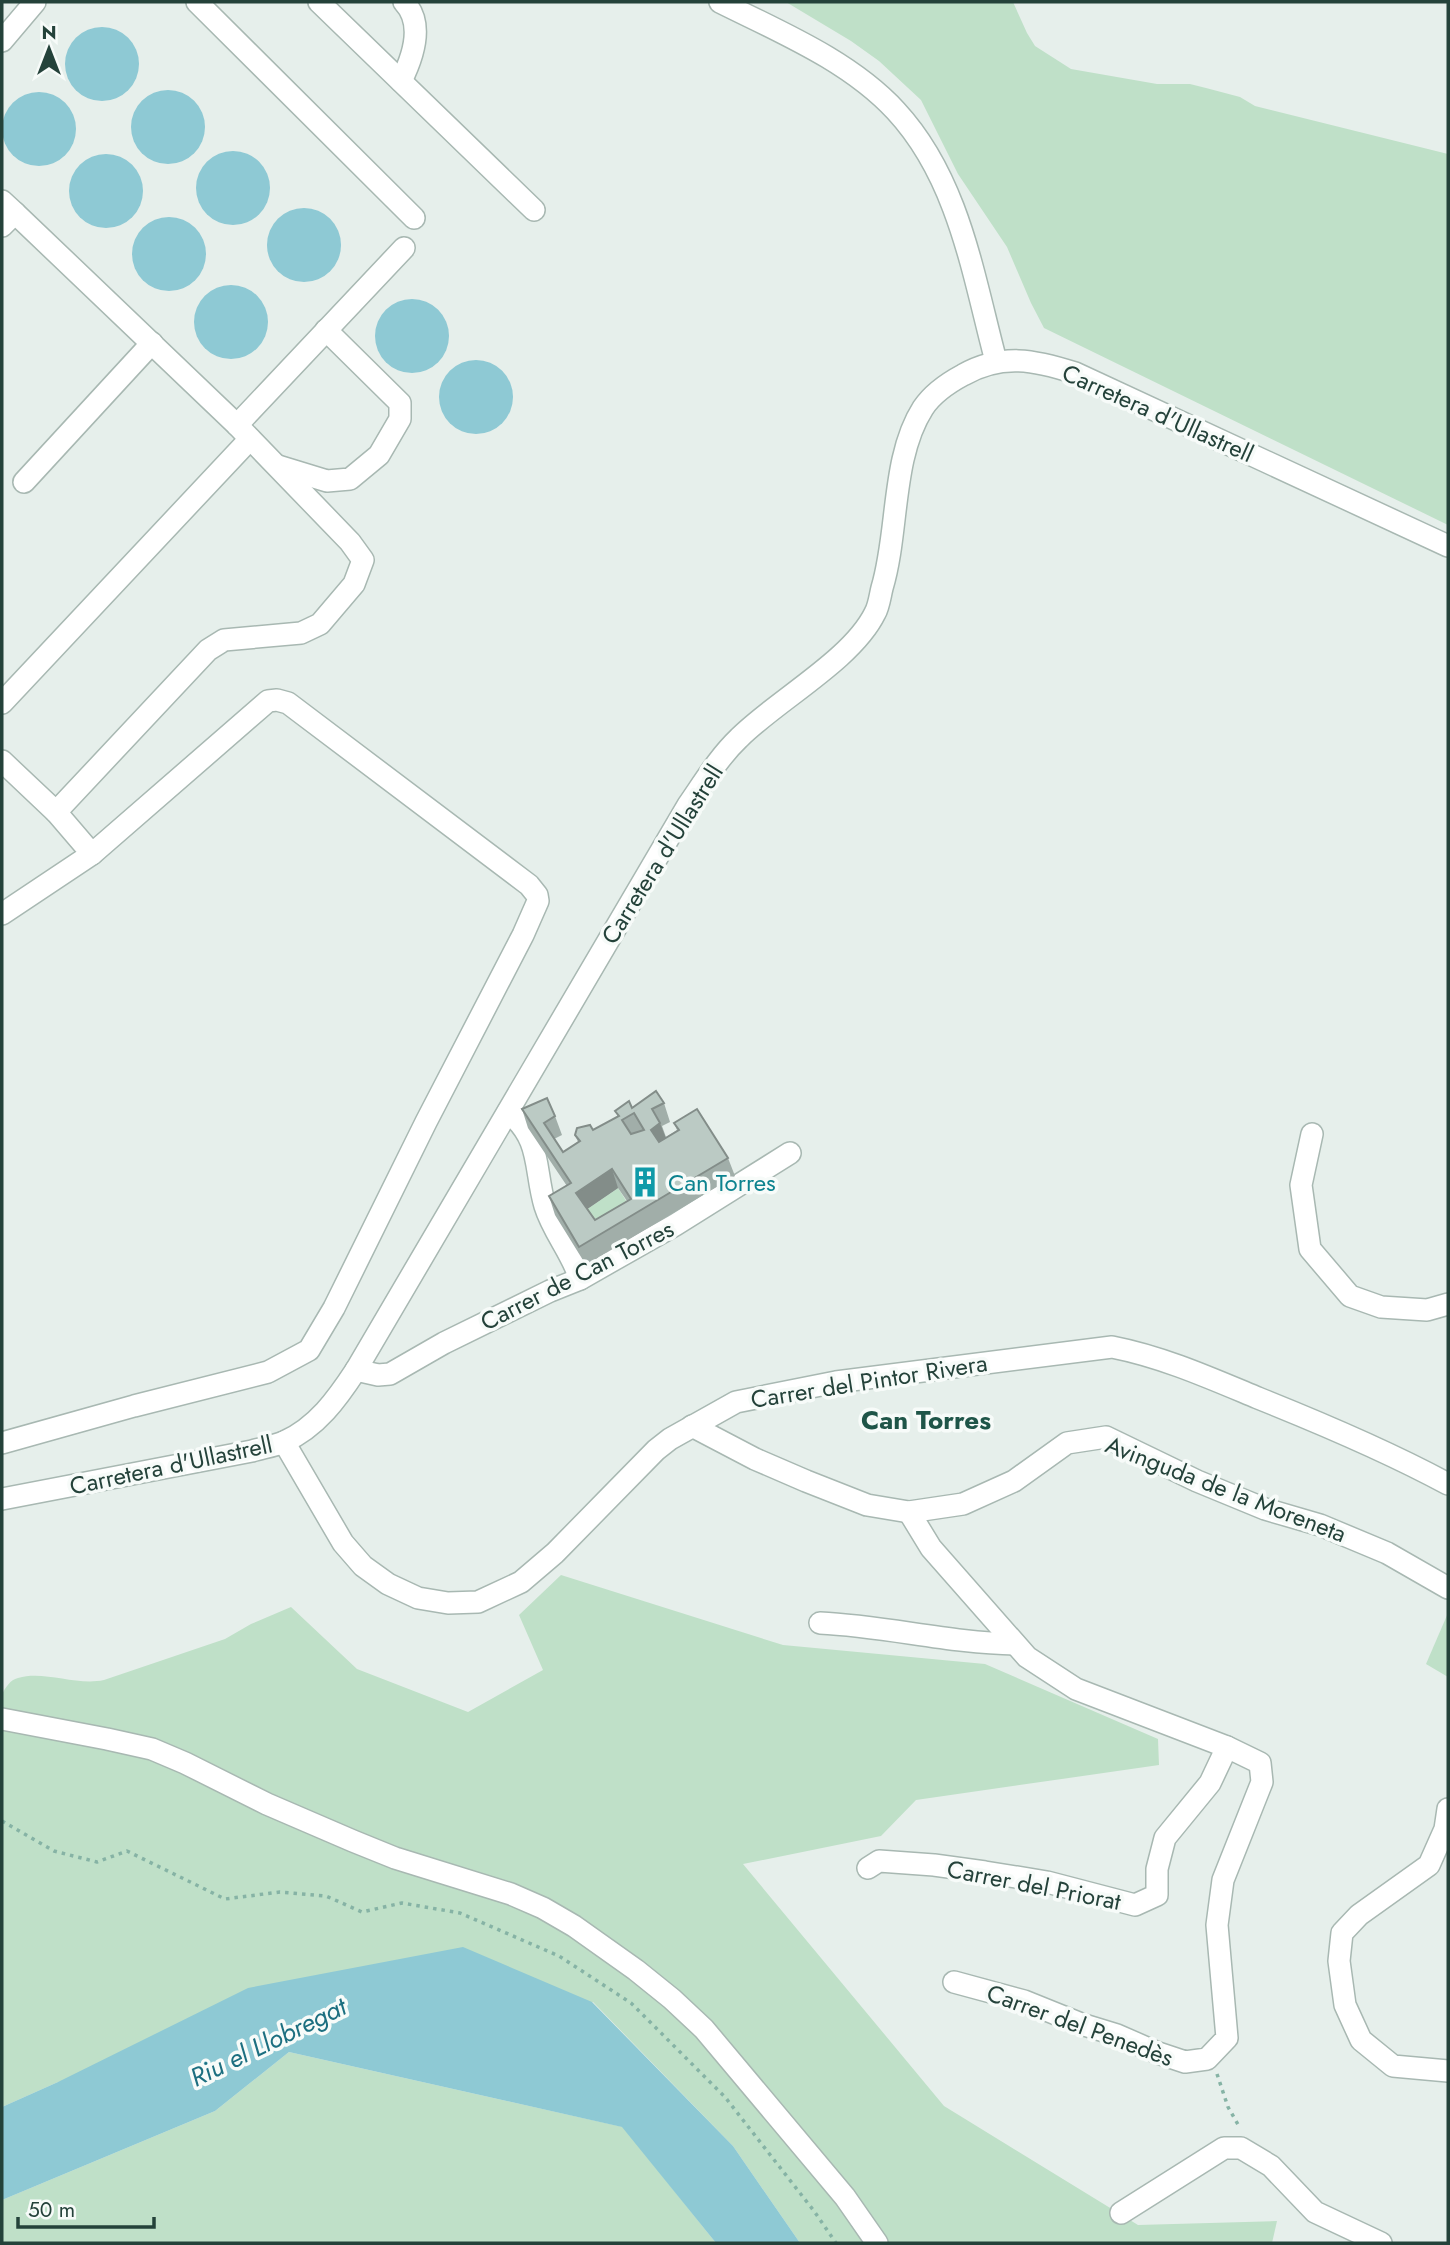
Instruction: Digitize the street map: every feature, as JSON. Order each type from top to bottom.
[{"type":"street","points":[[2,41],[35,2]]},
{"type":"street","points":[[197,2],[414,218]]},
{"type":"street","points":[[319,2],[534,210]]},
{"type":"street","points":[[401,81],[412,58],[416,31],[410,7],[404,2]]},
{"type":"street","points":[[720,2],[828,59],[863,83],[895,110],[914,133],[931,158],[958,218],[996,361]]},
{"type":"street","points":[[6,213],[152,343],[244,432],[350,542],[363,560],[354,584],[320,624],[301,633],[224,640],[208,650],[56,812]]},
{"type":"street","points":[[2,703],[244,432],[326,330],[404,248]]},
{"type":"street","points":[[276,466],[327,481],[350,479],[379,455],[400,419],[400,402],[326,330]]},
{"type":"street","points":[[24,482],[152,343]]},
{"type":"street","name":"Carretera d'Ullastrell","points":[[2,1499],[252,1451],[284,1442],[312,1424],[332,1405],[356,1370],[710,772],[738,738],[838,657],[860,635],[875,613],[886,577],[903,461],[912,432],[923,408],[951,381],[996,361],[1045,363],[1075,373],[1448,546]]},
{"type":"street","points":[[2,914],[92,854],[268,701],[277,700],[288,703],[529,885],[538,901],[334,1308],[309,1350],[268,1372],[2,1443]]},
{"type":"street","points":[[2,761],[56,812],[92,854]]},
{"type":"street","points":[[508,1112],[520,1122],[534,1149],[545,1205],[556,1232],[574,1260],[580,1279]]},
{"type":"street","points":[[1312,1134],[1301,1185],[1310,1249],[1349,1296],[1381,1307],[1427,1310],[1448,1304]]},
{"type":"street","name":"Carrer de Can Torres","points":[[356,1370],[379,1375],[390,1374],[444,1343],[580,1279],[675,1225],[790,1153]]},
{"type":"street","name":"Carrer del Pintor Rivera","points":[[284,1442],[343,1543],[363,1566],[388,1584],[418,1598],[448,1602],[478,1602],[521,1582],[555,1553],[656,1450],[736,1402],[836,1382],[1112,1347],[1144,1353],[1224,1384],[1328,1427],[1448,1484]]},
{"type":"street","name":"Avinguda de la Moreneta","points":[[692,1426],[755,1459],[806,1481],[867,1505],[909,1512],[963,1504],[1014,1481],[1067,1443],[1106,1437],[1148,1459],[1242,1500],[1320,1525],[1387,1553],[1448,1588]]},
{"type":"street","name":"Carrer del Penedès","points":[[909,1512],[932,1548],[1027,1657],[1076,1689],[1227,1747],[1260,1763],[1262,1782],[1223,1880],[1217,1925],[1227,2038],[1207,2059],[1185,2062],[1024,2000],[954,1982]]},
{"type":"street","points":[[820,1622],[852,1624],[951,1640],[1015,1644]]},
{"type":"street","points":[[2,1718],[152,1749],[353,1842],[407,1862],[511,1894],[574,1926],[645,1977],[704,2029],[845,2197],[877,2243]]},
{"type":"street","name":"Carrer del Priorat","points":[[868,1868],[879,1861],[985,1872],[1047,1882],[1136,1905],[1157,1895],[1157,1869],[1165,1838],[1210,1783],[1227,1747]]},
{"type":"street","points":[[1448,1809],[1445,1829],[1429,1865],[1359,1915],[1342,1933],[1339,1961],[1345,2005],[1361,2040],[1392,2066],[1448,2071]]},
{"type":"street","points":[[1121,2213],[1224,2148],[1241,2148],[1271,2166],[1315,2212],[1381,2243]]},
{"type":"path","points":[[2,1821],[54,1851],[97,1862],[127,1851],[225,1899],[280,1892],[326,1896],[362,1912],[402,1903],[460,1913],[559,1956],[631,2003],[725,2097],[836,2243]]},
{"type":"path","points":[[1213,2063],[1228,2107],[1244,2135],[1244,2150]]},
{"type":"green space","points":[[786,2],[1013,2],[1035,46],[1071,69],[1157,84],[1190,84],[1240,97],[1255,106],[1448,154],[1448,525],[1044,328],[1007,247],[958,174],[921,100],[879,61]]},
{"type":"green space","points":[[618,1188],[637,1218],[602,1239],[583,1212]]},
{"type":"green space","points":[[561,1575],[783,1645],[985,1664],[1158,1739],[1159,1765],[916,1800],[881,1836],[743,1864],[944,2106],[1138,2225],[1277,2221],[1272,2243],[800,2243],[733,2146],[593,2002],[58,2082],[2,2107],[2,1694],[10,1682],[28,1676],[82,1681],[104,1680],[225,1639],[251,1624],[291,1607],[357,1669],[468,1712],[543,1670],[519,1615]]},
{"type":"green space","points":[[1448,1613],[1448,1677],[1426,1664]]},
{"type":"green space","points":[[289,2052],[623,2127],[716,2243],[2,2243],[2,2200],[215,2111]]},
{"type":"water","points":[[102,27],[123,33],[133,43],[139,64],[133,85],[123,95],[102,101],[81,95],[71,85],[65,64],[71,43],[81,33]]},
{"type":"water","points":[[168,90],[189,96],[199,106],[205,127],[199,148],[189,158],[168,164],[147,158],[137,148],[131,127],[137,106],[147,96]]},
{"type":"water","points":[[39,92],[60,98],[70,108],[76,129],[70,150],[60,160],[39,166],[18,160],[8,150],[2,129],[8,108],[18,98]]},
{"type":"water","points":[[233,151],[254,157],[264,167],[270,188],[264,209],[254,219],[233,225],[212,219],[202,209],[196,188],[202,167],[212,157]]},
{"type":"water","points":[[106,154],[127,160],[137,170],[143,191],[137,212],[127,222],[106,228],[85,222],[75,212],[69,191],[75,170],[85,160]]},
{"type":"water","points":[[304,208],[325,214],[335,224],[341,245],[335,266],[325,276],[304,282],[283,276],[273,266],[267,245],[273,224],[283,214]]},
{"type":"water","points":[[169,217],[190,223],[200,233],[206,254],[200,275],[190,285],[169,291],[148,285],[138,275],[132,254],[138,233],[148,223]]},
{"type":"water","points":[[231,285],[252,291],[262,301],[268,322],[262,343],[252,353],[231,359],[210,353],[200,343],[194,322],[200,301],[210,291]]},
{"type":"water","points":[[412,299],[433,305],[443,315],[449,336],[443,357],[433,367],[412,373],[391,367],[381,357],[375,336],[381,315],[391,305]]},
{"type":"water","points":[[476,360],[497,366],[507,376],[513,397],[507,418],[497,428],[476,434],[455,428],[445,418],[439,397],[445,376],[455,366]]},
{"type":"water","name":"Riu el Llobregat","points":[[463,1947],[592,2002],[733,2146],[800,2243],[716,2243],[622,2127],[289,2052],[215,2111],[2,2200],[2,2107],[248,1988]]},
{"type":"building","name":"Can Torres","points":[[656,1091],[664,1103],[652,1109],[660,1123],[651,1130],[659,1142],[679,1130],[674,1123],[697,1109],[728,1158],[579,1247],[549,1196],[571,1183],[522,1109],[547,1098],[555,1116],[544,1123],[563,1152],[580,1141],[575,1135],[577,1128],[590,1125],[593,1130],[619,1116],[615,1111],[629,1101],[632,1108]],"holes":[[[634,1113],[644,1130],[631,1134],[622,1120]],[[612,1169],[631,1199],[595,1220],[576,1193]]]},
{"type":"place","name":"Can Torres","points":[[645,1182]]},
{"type":"district","name":"Can Torres","points":[[926,1420]]}]
